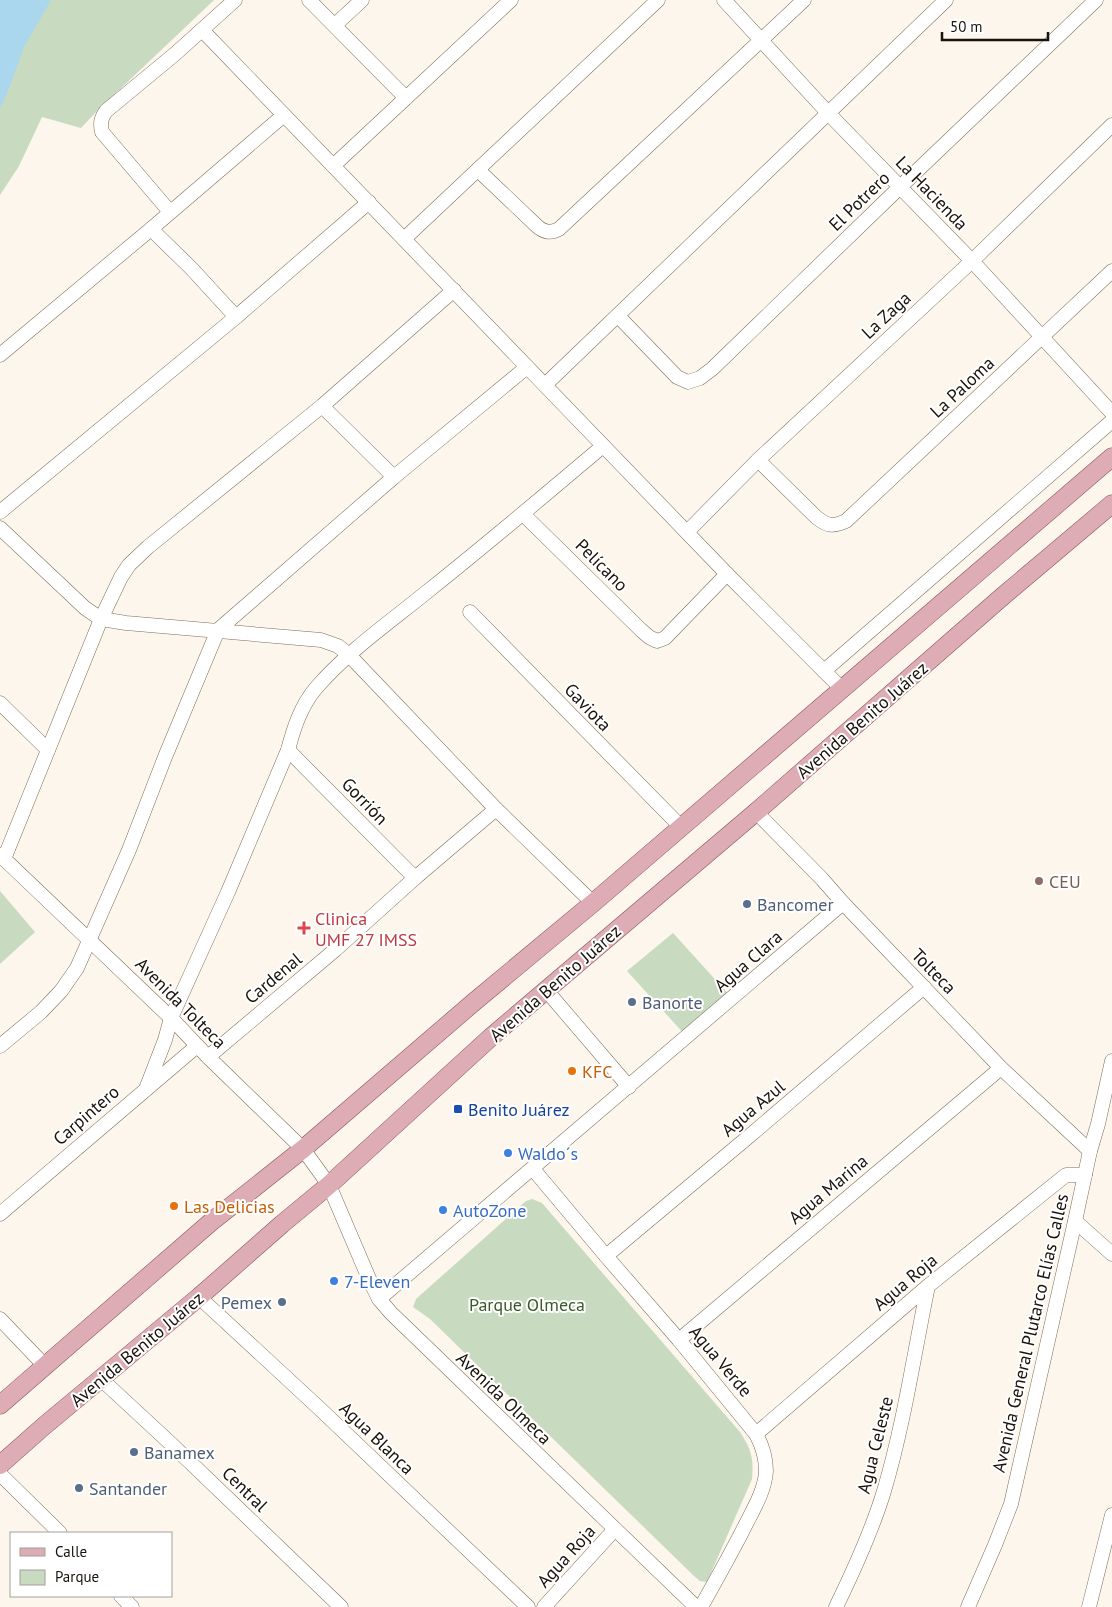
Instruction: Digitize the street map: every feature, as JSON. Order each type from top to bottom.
[{"type":"main road","name":"Avenida Benito Juárez","points":[[0,1405],[211,1222],[303,1149],[593,903],[1112,457]]},
{"type":"main road","name":"Avenida Benito Juárez","points":[[0,1465],[44,1426],[200,1297],[329,1185],[491,1037],[756,812],[1112,504]]},
{"type":"street","points":[[170,212],[102,132],[100,123],[102,116],[235,0]]},
{"type":"street","points":[[309,0],[406,98]]},
{"type":"street","points":[[335,25],[362,0]]},
{"type":"street","points":[[333,166],[511,0]]},
{"type":"street","points":[[404,239],[658,0]]},
{"type":"street","name":"La Hacienda","points":[[724,0],[829,114],[972,261],[1112,413]]},
{"type":"street","points":[[478,170],[538,227],[544,231],[552,232],[559,229],[804,0]]},
{"type":"street","points":[[545,385],[946,0]]},
{"type":"street","name":"El Potrero","points":[[618,316],[677,377],[688,382],[700,378],[712,369],[900,186],[1096,0]]},
{"type":"street","points":[[202,30],[727,574],[842,689]]},
{"type":"street","points":[[0,355],[284,114]]},
{"type":"street","name":"La Zaga","points":[[687,532],[758,460],[972,261],[1112,125]]},
{"type":"street","points":[[0,512],[236,317],[369,202]]},
{"type":"street","points":[[151,228],[236,317]]},
{"type":"street","name":"La Paloma","points":[[758,460],[825,524],[835,526],[846,521],[1112,271]]},
{"type":"street","points":[[2,857],[101,619],[121,577],[129,566],[142,553],[322,406],[454,290]]},
{"type":"street","points":[[0,1046],[41,1012],[61,991],[77,968],[129,850],[165,757],[218,630],[394,477],[527,367]]},
{"type":"street","points":[[322,406],[394,477]]},
{"type":"street","points":[[824,671],[1112,421]]},
{"type":"street","points":[[146,1089],[165,1040],[171,1018],[228,892],[288,750],[294,727],[316,688],[349,655],[523,514],[603,446]]},
{"type":"street","name":"Pelícano","points":[[523,514],[641,630],[656,641],[665,638],[727,574]]},
{"type":"street","points":[[0,528],[85,608],[101,619],[126,623],[321,640],[338,646],[349,655],[496,809],[593,903]]},
{"type":"street","name":"Gaviota","points":[[470,612],[681,827]]},
{"type":"street","points":[[0,703],[48,750]]},
{"type":"street","name":"Gorrión","points":[[288,750],[415,878]]},
{"type":"street","name":"Cardenal","points":[[208,1057],[335,950],[496,809]]},
{"type":"street","name":"Tolteca","points":[[756,812],[1002,1068],[1090,1151]]},
{"type":"street","name":"Avenida Tolteca","points":[[2,857],[171,1018],[208,1057],[303,1149],[329,1185]]},
{"type":"street","name":"Agua Clara","points":[[380,1299],[843,904]]},
{"type":"street","name":"Agua Azul","points":[[606,1256],[924,987]]},
{"type":"street","points":[[546,990],[629,1087]]},
{"type":"street","name":"Carpintero","points":[[0,1214],[197,1046]]},
{"type":"street","name":"Avenida General Plutarco Elías Calles","points":[[968,1607],[996,1545],[1011,1504],[1090,1151],[1109,1086],[1112,1061]]},
{"type":"street","name":"Agua Marina","points":[[679,1340],[1002,1068]]},
{"type":"street","name":"Agua Verde","points":[[533,1169],[679,1340],[761,1442],[766,1472],[762,1488],[754,1508],[701,1607]]},
{"type":"street","name":"Agua Roja","points":[[756,1434],[928,1286],[1066,1175],[1085,1175]]},
{"type":"street","name":"Avenida Olmeca","points":[[329,1185],[367,1275],[380,1299],[391,1313],[412,1336],[696,1607]]},
{"type":"street","points":[[1075,1222],[1112,1254]]},
{"type":"street","name":"Agua Celeste","points":[[836,1607],[884,1493],[898,1442],[928,1286]]},
{"type":"street","name":"Agua Blanca","points":[[200,1297],[528,1607]]},
{"type":"street","points":[[0,1319],[44,1366]]},
{"type":"street","name":"Central","points":[[101,1379],[176,1448],[341,1607]]},
{"type":"street","points":[[0,1474],[59,1532]]},
{"type":"street","points":[[1089,1607],[1112,1515]]},
{"type":"street","name":"Agua Roja","points":[[544,1607],[615,1529]]},
{"type":"street","points":[[122,1597],[132,1607]]},
{"type":"green space","points":[[0,0],[214,0],[81,128],[42,117],[19,166],[0,195]]},
{"type":"green space","points":[[0,891],[35,932],[0,964]]},
{"type":"green space","points":[[673,933],[732,998],[687,1037],[627,971]]},
{"type":"green space","name":"Parque Olmeca","points":[[532,1199],[542,1203],[740,1432],[747,1444],[753,1465],[752,1479],[707,1582],[700,1581],[694,1576],[430,1319],[413,1307],[416,1299],[526,1201]]},
{"type":"water","points":[[0,0],[51,0],[24,47],[0,108]]},
{"type":"place","name":"CEU","points":[[1039,881]]},
{"type":"place","name":"Bancomer","points":[[747,904]]},
{"type":"place","name":"Clinica UMF 27 IMSS","points":[[304,928]]},
{"type":"place","name":"Banorte","points":[[632,1002]]},
{"type":"place","name":"KFC","points":[[572,1071]]},
{"type":"place","name":"Benito Juárez","points":[[458,1109]]},
{"type":"place","name":"Waldo´s","points":[[508,1153]]},
{"type":"place","name":"Las Delicias","points":[[174,1206]]},
{"type":"place","name":"AutoZone","points":[[443,1210]]},
{"type":"place","name":"7-Eleven","points":[[334,1281]]},
{"type":"place","name":"Pemex","points":[[282,1302]]},
{"type":"place","name":"Banamex","points":[[134,1452]]},
{"type":"place","name":"Santander","points":[[79,1488]]}]
